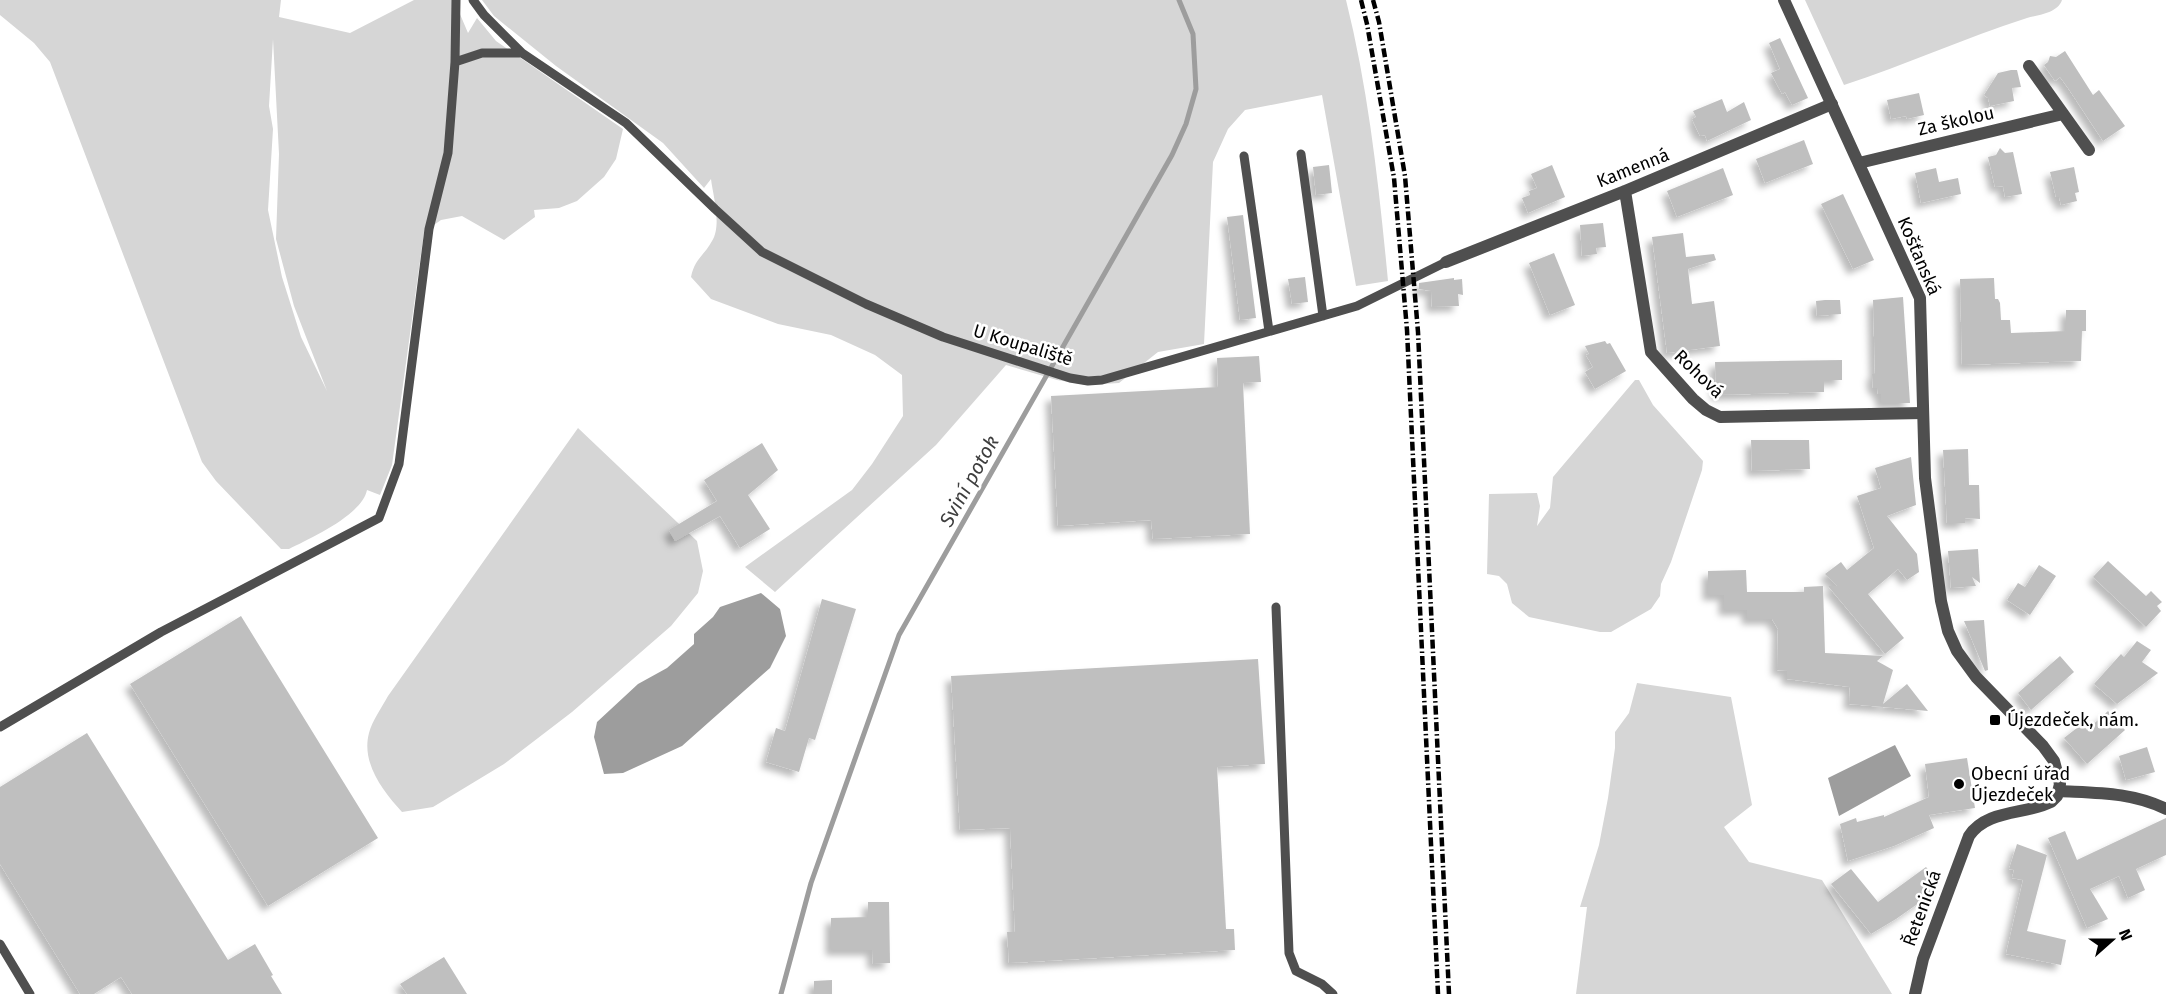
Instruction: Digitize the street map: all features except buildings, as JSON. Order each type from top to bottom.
[{"type":"street","name":"Košťanská","points":[[1784,0],[1920,298],[1927,495],[1944,617],[1953,642],[1968,668],[2050,754],[2060,776],[2059,791]]},
{"type":"street","points":[[2029,66],[2090,150]]},
{"type":"street","name":"Kamenná","points":[[1446,261],[1625,191],[1832,104]]},
{"type":"street","name":"Za školou","points":[[1859,163],[2063,114]]},
{"type":"street","name":"Rohová","points":[[1625,191],[1651,352],[1706,410],[1720,417],[1923,413]]},
{"type":"street","points":[[2059,791],[2124,795],[2152,802],[2166,809]]},
{"type":"street","name":"Řetenická","points":[[1915,994],[1923,959],[1969,836],[1976,826],[1988,820],[2047,805],[2055,799],[2059,791]]},
{"type":"lane","points":[[0,727],[161,632],[379,518],[399,464],[429,229],[448,153],[455,62],[456,0]]},
{"type":"lane","name":"U Koupaliště","points":[[473,0],[484,15],[522,53],[626,123],[762,252],[866,304],[943,337],[1070,378],[1088,381],[1102,380],[1357,306],[1446,261]]},
{"type":"lane","points":[[455,62],[482,52],[522,53]]},
{"type":"lane","points":[[1301,154],[1323,316]]},
{"type":"lane","points":[[1244,156],[1269,331]]},
{"type":"lane","points":[[1276,607],[1289,954],[1296,971],[1322,984],[1333,994]]},
{"type":"lane","points":[[0,944],[30,994]]},
{"type":"shaded area","points":[[0,0],[281,0],[279,17],[350,33],[414,0],[454,0],[468,33],[477,18],[496,41],[623,129],[616,159],[604,177],[577,201],[559,208],[534,210],[535,217],[504,240],[462,216],[441,220],[424,232],[392,465],[380,495],[367,490],[356,508],[346,517],[310,539],[289,549],[281,549],[216,481],[202,462],[50,62],[34,43],[0,15]],"holes":[[[273,39],[279,154],[276,239],[294,306],[327,391],[301,337],[282,277],[268,210],[273,129],[269,106]]]},
{"type":"shaded area","points":[[482,0],[1346,0],[1367,105],[1388,281],[1356,286],[1322,95],[1245,110],[1228,129],[1213,162],[1204,344],[1158,352],[1119,383],[1087,385],[1057,380],[1006,365],[936,445],[775,592],[745,567],[852,490],[903,416],[902,375],[875,355],[831,335],[778,324],[711,299],[691,277],[697,261],[715,234],[717,219],[711,179],[704,188],[663,143],[556,66],[494,16]]},
{"type":"shaded area","points":[[1805,0],[2062,0],[2056,8],[2047,13],[2004,26],[1844,85]]},
{"type":"shaded area","points":[[1635,380],[1639,380],[1653,405],[1703,461],[1671,562],[1661,584],[1660,596],[1651,609],[1611,632],[1600,632],[1529,617],[1512,603],[1507,584],[1499,576],[1487,574],[1489,494],[1537,493],[1540,506],[1537,526],[1550,508],[1553,477]]},
{"type":"shaded area","points":[[578,428],[697,541],[703,571],[698,593],[671,626],[572,712],[504,764],[433,807],[402,812],[381,786],[371,766],[367,744],[372,724],[388,696]]},
{"type":"shaded area","points":[[761,593],[780,609],[786,636],[770,668],[682,746],[623,773],[604,774],[594,737],[597,722],[638,684],[667,668],[694,644],[694,634],[713,617],[720,607]]},
{"type":"shaded area","points":[[1637,683],[1731,697],[1752,805],[1724,827],[1749,862],[1822,880],[1892,994],[1576,994],[1587,907],[1580,907],[1599,845],[1608,798],[1615,732],[1629,713]]},
{"type":"shaded area","points":[[1895,745],[1911,776],[1839,816],[1828,778]]},
{"type":"waterway","name":"Sviní potok","points":[[781,994],[811,883],[899,635],[1172,155],[1186,124],[1196,89],[1193,34],[1179,0]]},
{"type":"railway","points":[[1361,0],[1394,178],[1407,330],[1438,994]]},
{"type":"railway","points":[[1373,0],[1379,22],[1405,176],[1418,332],[1449,994]]},
{"type":"place","name":"Újezdeček, nám.","points":[[1995,720]]},
{"type":"place","name":"Obecní úřad Újezdeček","points":[[1959,784]]}]
